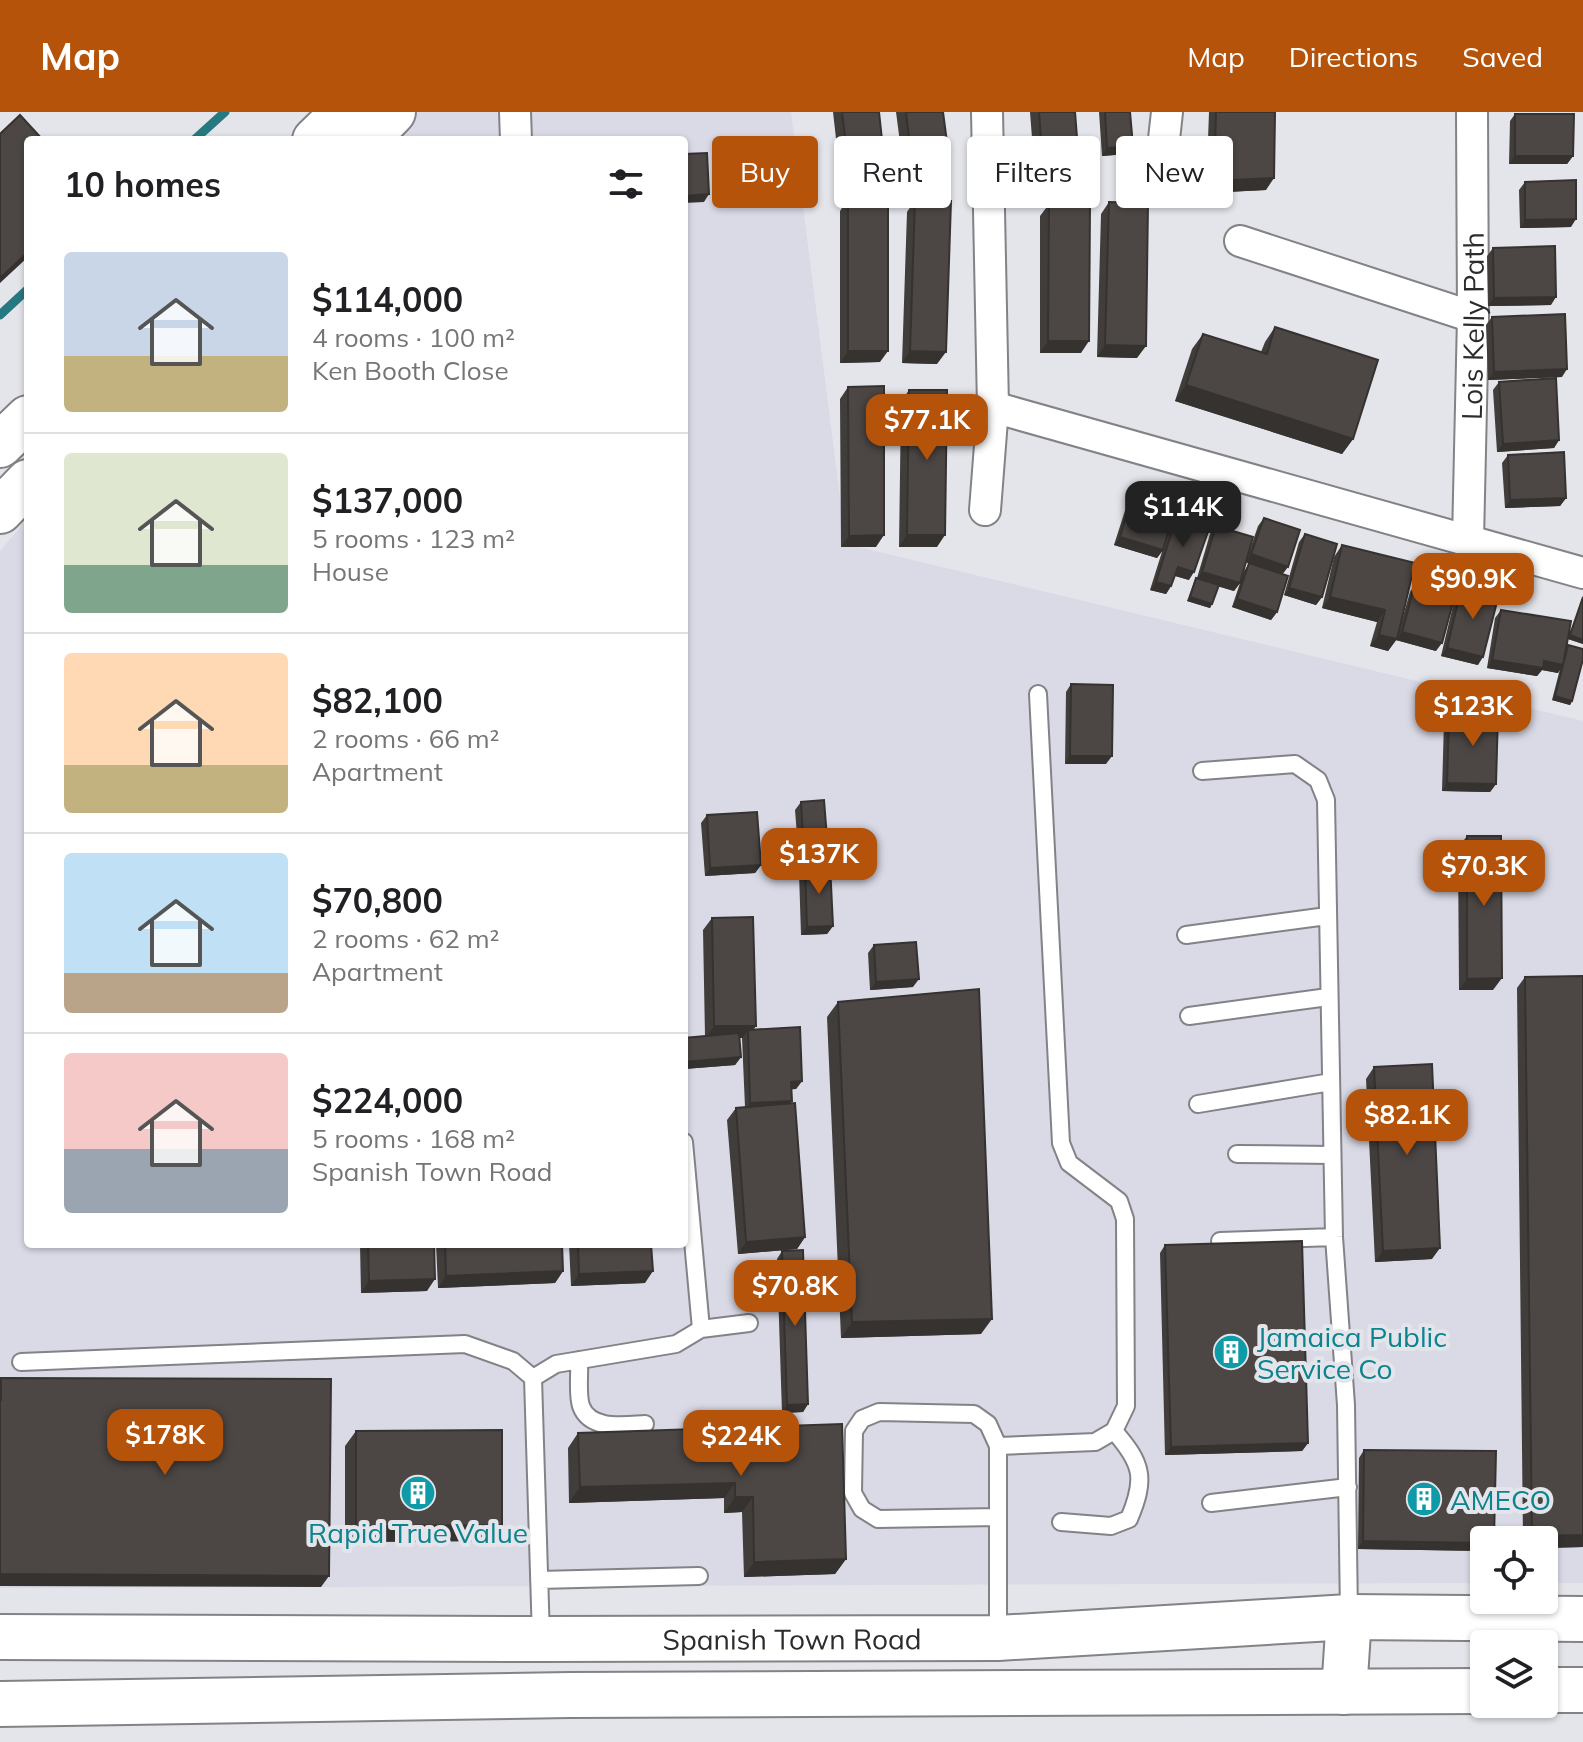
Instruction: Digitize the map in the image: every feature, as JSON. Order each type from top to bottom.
[{"type":"highway","points":[[319,136],[344,112]]},
{"type":"highway","points":[[370,136],[393,112]]},
{"type":"highway","points":[[0,445],[24,422]]},
{"type":"highway","points":[[0,511],[24,486]]},
{"type":"highway","points":[[1344,1692],[1349,1617]]},
{"type":"highway","name":"Spanish Town Road","points":[[0,1637],[998,1638],[1349,1617],[1583,1619]]},
{"type":"highway","points":[[557,1639],[570,1695]]},
{"type":"highway","points":[[1558,1690],[1583,1690]]},
{"type":"highway","name":"Spanish Town Road","points":[[0,1704],[570,1695],[1470,1691]]},
{"type":"street","points":[[515,112],[516,136]]},
{"type":"street","points":[[985,510],[993,407],[987,112]]},
{"type":"street","points":[[1164,136],[1167,112]]},
{"type":"street","name":"Lois Kelly Path","points":[[1468,540],[1473,317],[1472,112]]},
{"type":"street","points":[[1240,241],[1473,317]]},
{"type":"street","points":[[993,407],[1583,573]]},
{"type":"lane","points":[[998,1446],[1095,1442],[1114,1431],[1126,1406],[1125,1219],[1119,1201],[1069,1163],[1061,1143],[1038,694]]},
{"type":"lane","points":[[1202,771],[1295,764],[1318,780],[1326,800],[1334,1237],[1346,1405],[1349,1617]]},
{"type":"lane","points":[[1186,935],[1327,916]]},
{"type":"lane","points":[[1189,1016],[1328,997]]},
{"type":"lane","points":[[1198,1104],[1331,1082]]},
{"type":"lane","points":[[1237,1154],[1332,1155]]},
{"type":"lane","points":[[688,1186],[701,1329]]},
{"type":"lane","points":[[1220,1241],[1334,1237]]},
{"type":"lane","points":[[533,1378],[556,1364],[676,1344],[701,1329],[749,1323]]},
{"type":"lane","points":[[21,1362],[465,1344],[513,1361],[533,1378],[539,1580],[557,1639]]},
{"type":"lane","points":[[579,1360],[581,1406],[590,1416],[601,1424],[645,1424]]},
{"type":"lane","points":[[998,1517],[878,1519],[862,1509],[853,1493],[854,1431],[862,1419],[879,1412],[974,1414],[988,1424],[998,1446],[998,1517],[998,1638]]},
{"type":"lane","points":[[1061,1522],[1111,1526],[1129,1519],[1140,1494],[1139,1470],[1129,1448],[1114,1431]]},
{"type":"lane","points":[[1211,1503],[1348,1487]]},
{"type":"lane","points":[[539,1580],[699,1576]]},
{"type":"shaded area","points":[[407,112],[791,112],[794,136],[712,136],[712,208],[803,208],[846,544],[1583,721],[1583,1583],[1558,1583],[1558,1526],[1470,1526],[1470,1583],[0,1588],[0,551],[24,523],[24,1248],[688,1248],[688,136],[382,136]]},
{"type":"building","points":[[842,112],[879,112],[882,136],[845,136]]},
{"type":"building","points":[[906,112],[943,112],[946,136],[909,136]]},
{"type":"building","points":[[1039,112],[1075,112],[1077,136],[1041,136]]},
{"type":"building","points":[[1105,112],[1130,112],[1132,136],[1116,136],[1116,147],[1107,148]]},
{"type":"building","points":[[1216,112],[1275,112],[1274,178],[1233,180],[1233,136],[1215,136]]},
{"type":"building","points":[[1515,114],[1574,114],[1573,156],[1515,156]]},
{"type":"building","points":[[20,115],[39,136],[24,136],[24,256],[0,278],[0,134]]},
{"type":"building","points":[[707,153],[709,194],[688,196],[688,154]]},
{"type":"building","points":[[1576,180],[1576,219],[1525,220],[1525,182]]},
{"type":"building","points":[[1109,202],[1116,202],[1116,208],[1148,208],[1146,346],[1105,345]]},
{"type":"building","points":[[848,208],[888,208],[888,351],[848,351]]},
{"type":"building","points":[[915,208],[951,208],[946,352],[910,351]]},
{"type":"building","points":[[1049,208],[1090,208],[1089,341],[1048,341]]},
{"type":"building","points":[[1555,246],[1556,297],[1494,298],[1493,248]]},
{"type":"building","points":[[1565,314],[1567,369],[1494,372],[1492,317]]},
{"type":"building","points":[[1275,327],[1378,360],[1353,439],[1186,385],[1203,334],[1267,354]]},
{"type":"building","points":[[1556,378],[1559,440],[1503,444],[1499,382]]},
{"type":"building","points":[[884,386],[884,535],[849,536],[848,387]]},
{"type":"building","points":[[909,390],[947,390],[945,535],[907,535]]},
{"type":"building","points":[[1564,452],[1566,498],[1510,500],[1508,455]]},
{"type":"building","points":[[1134,490],[1177,502],[1163,550],[1120,537]]},
{"type":"building","points":[[1177,515],[1210,526],[1194,572],[1178,567],[1171,586],[1156,582]]},
{"type":"building","points":[[1264,518],[1300,530],[1288,567],[1251,554]]},
{"type":"building","points":[[1216,526],[1253,537],[1240,583],[1202,572]]},
{"type":"building","points":[[1305,534],[1337,544],[1322,597],[1289,588]]},
{"type":"building","points":[[1342,545],[1415,563],[1397,639],[1379,635],[1385,610],[1330,597]]},
{"type":"building","points":[[1249,563],[1288,576],[1277,612],[1237,599]]},
{"type":"building","points":[[1196,578],[1219,585],[1212,604],[1190,597]]},
{"type":"building","points":[[1415,584],[1455,595],[1442,643],[1402,632]]},
{"type":"building","points":[[1462,585],[1499,594],[1483,657],[1447,648]]},
{"type":"building","points":[[1583,597],[1583,640],[1570,635]]},
{"type":"building","points":[[1501,610],[1571,621],[1563,665],[1544,661],[1543,668],[1492,660]]},
{"type":"building","points":[[1568,645],[1583,649],[1572,701],[1555,696]]},
{"type":"building","points":[[1071,684],[1113,685],[1112,756],[1070,756]]},
{"type":"building","points":[[1449,713],[1498,713],[1496,784],[1447,783]]},
{"type":"building","points":[[824,800],[828,851],[804,853],[801,802]]},
{"type":"building","points":[[757,812],[761,865],[710,868],[707,815]]},
{"type":"building","points":[[1467,836],[1501,836],[1502,978],[1467,979]]},
{"type":"building","points":[[830,864],[833,926],[807,927],[805,865]]},
{"type":"building","points":[[753,917],[756,1026],[714,1026],[712,918]]},
{"type":"building","points":[[916,942],[919,979],[876,982],[874,945]]},
{"type":"building","points":[[1583,976],[1583,1535],[1558,1535],[1558,1526],[1532,1526],[1525,977]]},
{"type":"building","points":[[979,989],[992,1319],[852,1322],[838,1002]]},
{"type":"building","points":[[800,1027],[802,1081],[791,1082],[792,1101],[750,1103],[748,1030]]},
{"type":"building","points":[[739,1033],[741,1057],[688,1062],[688,1038]]},
{"type":"building","points":[[1432,1064],[1440,1248],[1383,1251],[1374,1067]]},
{"type":"building","points":[[795,1103],[805,1237],[746,1242],[736,1108]]},
{"type":"building","name":"Jamaica Public Service Co","points":[[1302,1241],[1308,1443],[1171,1447],[1165,1245]]},
{"type":"building","points":[[368,1248],[434,1248],[435,1279],[369,1281]]},
{"type":"building","points":[[445,1248],[562,1248],[563,1271],[446,1276]]},
{"type":"building","points":[[578,1248],[651,1248],[653,1271],[579,1274]]},
{"type":"building","points":[[803,1250],[808,1404],[787,1405],[782,1251]]},
{"type":"building","points":[[1,1378],[331,1379],[329,1576],[0,1574]]},
{"type":"building","points":[[842,1424],[846,1559],[754,1562],[753,1497],[735,1497],[735,1483],[580,1487],[578,1433]]},
{"type":"building","name":"Rapid True Value","points":[[502,1430],[502,1525],[356,1526],[356,1431]]},
{"type":"building","name":"AMECO","points":[[1364,1450],[1496,1451],[1494,1526],[1470,1526],[1470,1543],[1363,1541]]},
{"type":"waterway","points":[[198,136],[225,112]]},
{"type":"waterway","points":[[0,315],[24,293]]},
{"type":"place","name":"Jamaica Public Service Co","points":[[1231,1352]]},
{"type":"place","name":"Rapid True Value","points":[[418,1493]]},
{"type":"place","name":"AMECO","points":[[1424,1499]]}]
